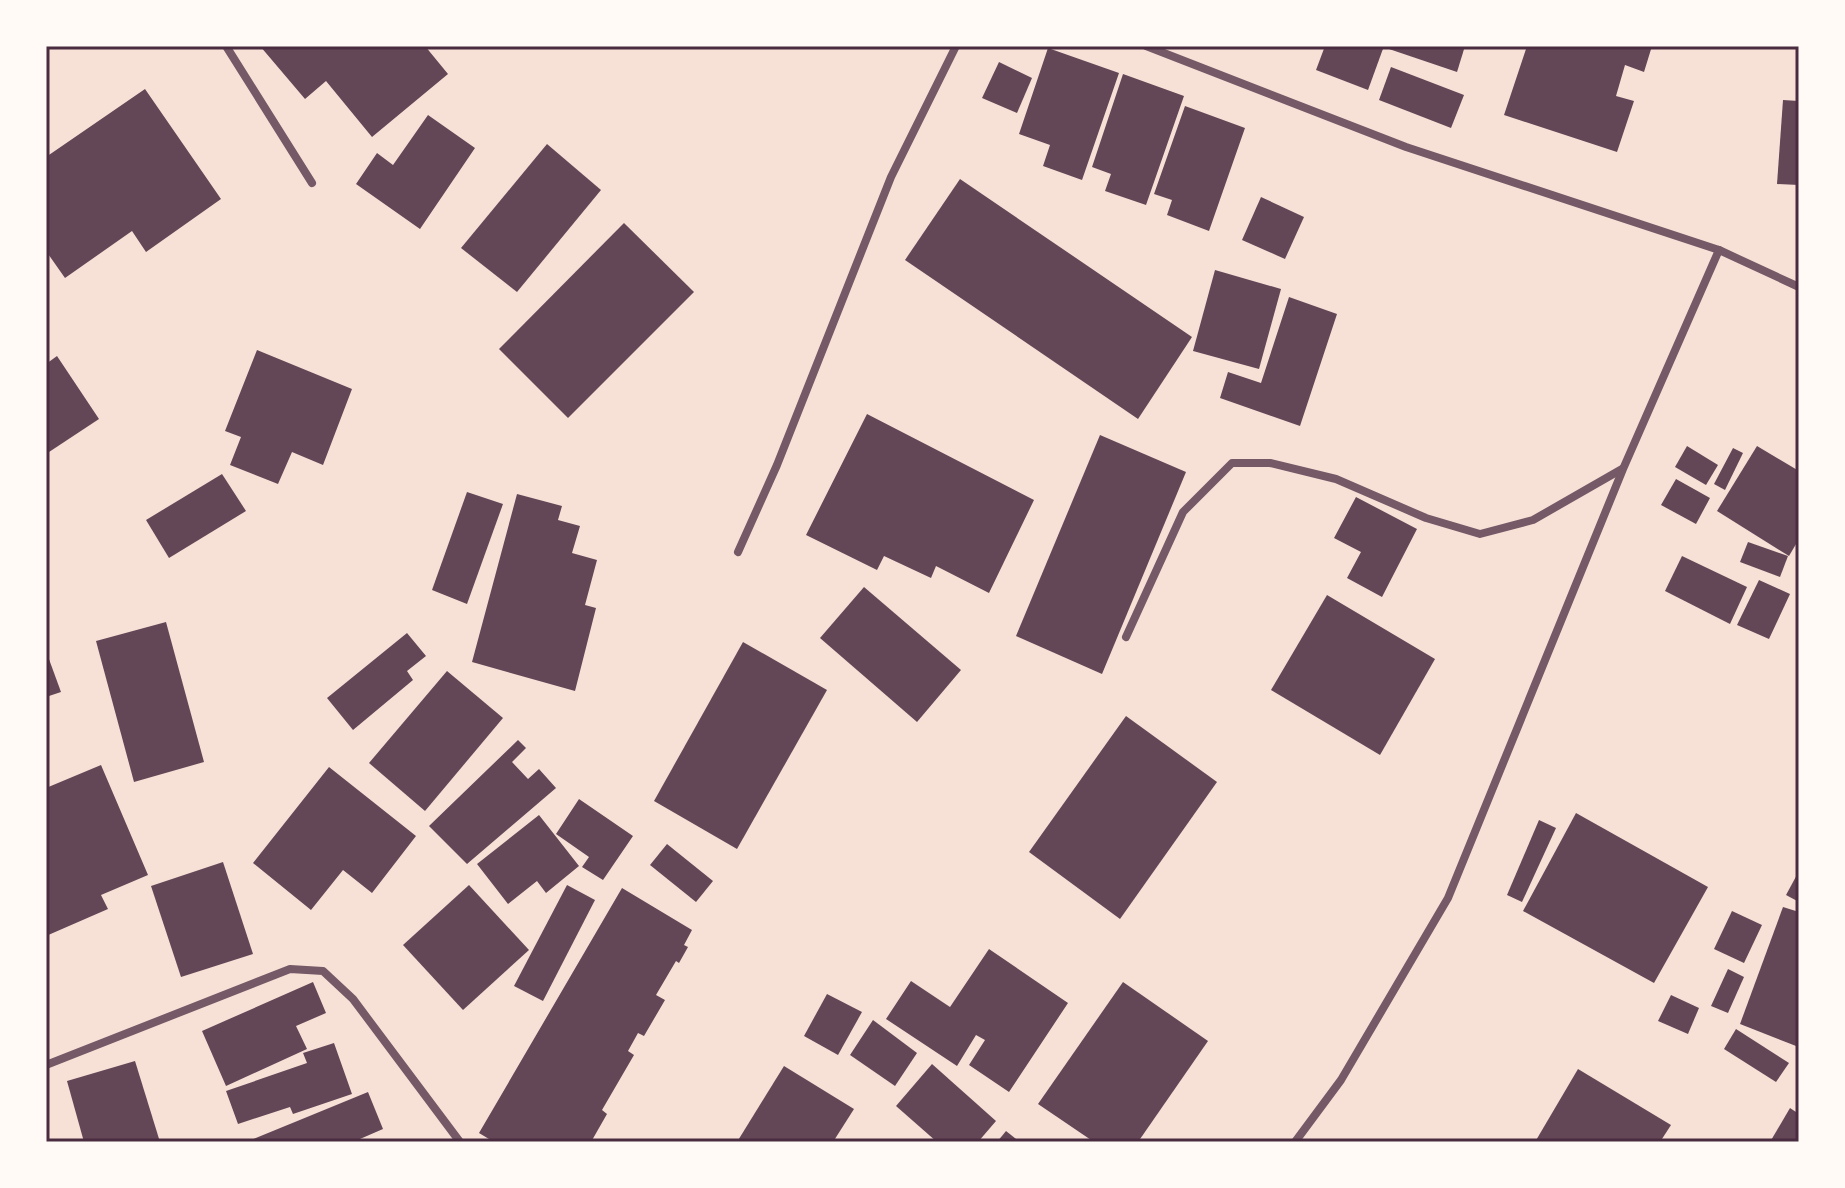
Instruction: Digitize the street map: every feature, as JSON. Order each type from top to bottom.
[{"type":"street","points":[[226,46],[312,183]]},
{"type":"street","points":[[738,552],[777,465],[891,177],[956,46]]},
{"type":"street","points":[[1146,46],[1406,147],[1719,250],[1799,287]]},
{"type":"street","points":[[1295,1142],[1341,1080],[1448,898],[1623,469],[1719,250]]},
{"type":"street","points":[[1126,637],[1183,512],[1232,463],[1270,463],[1336,479],[1426,518],[1480,534],[1533,520],[1623,469]]},
{"type":"street","points":[[46,1065],[290,969],[323,971],[353,999],[460,1142]]},
{"type":"building","points":[[260,46],[425,46],[448,74],[372,137],[326,81],[305,99]]},
{"type":"building","points":[[1325,46],[1384,46],[1368,90],[1316,70]]},
{"type":"building","points":[[1390,46],[1465,46],[1457,72],[1389,49]]},
{"type":"building","points":[[1527,46],[1652,46],[1644,72],[1625,65],[1616,96],[1634,101],[1617,152],[1504,115]]},
{"type":"building","points":[[1048,48],[1119,73],[1082,180],[1043,166],[1050,145],[1019,134]]},
{"type":"building","points":[[999,62],[1032,78],[1017,113],[982,98]]},
{"type":"building","points":[[1391,67],[1464,95],[1451,128],[1379,100]]},
{"type":"building","points":[[1123,74],[1184,96],[1146,205],[1105,191],[1111,174],[1092,167]]},
{"type":"building","points":[[145,89],[221,199],[146,252],[132,231],[65,278],[46,251],[46,157]]},
{"type":"building","points":[[1783,100],[1799,101],[1799,185],[1777,184]]},
{"type":"building","points":[[1185,106],[1245,128],[1209,231],[1167,215],[1172,200],[1154,194]]},
{"type":"building","points":[[428,115],[475,148],[420,229],[356,184],[377,153],[393,165]]},
{"type":"building","points":[[547,144],[601,190],[517,292],[461,248]]},
{"type":"building","points":[[960,179],[1192,337],[1138,419],[905,260]]},
{"type":"building","points":[[1261,197],[1304,217],[1285,259],[1242,240]]},
{"type":"building","points":[[624,223],[694,292],[568,418],[499,349]]},
{"type":"building","points":[[1215,270],[1281,289],[1259,369],[1193,351]]},
{"type":"building","points":[[1289,297],[1337,314],[1300,426],[1220,398],[1228,372],[1261,383]]},
{"type":"building","points":[[257,350],[352,389],[323,465],[292,452],[278,484],[230,465],[241,437],[225,431]]},
{"type":"building","points":[[57,356],[99,419],[46,454],[46,364]]},
{"type":"building","points":[[867,414],[1034,500],[989,593],[936,566],[931,578],[884,556],[877,570],[806,535]]},
{"type":"building","points":[[1100,435],[1186,472],[1102,674],[1016,636]]},
{"type":"building","points":[[1687,446],[1718,465],[1706,485],[1675,467]]},
{"type":"building","points":[[1757,446],[1799,471],[1799,539],[1789,556],[1717,511]]},
{"type":"building","points":[[1733,448],[1743,453],[1725,490],[1714,484]]},
{"type":"building","points":[[222,474],[246,511],[169,558],[146,520]]},
{"type":"building","points":[[1676,479],[1710,498],[1696,524],[1661,505]]},
{"type":"building","points":[[467,492],[503,504],[467,604],[432,590]]},
{"type":"building","points":[[517,494],[562,506],[558,520],[580,526],[572,553],[597,560],[585,605],[596,608],[575,691],[472,662]]},
{"type":"building","points":[[1356,497],[1417,529],[1382,597],[1347,578],[1361,552],[1334,538]]},
{"type":"building","points":[[1748,542],[1788,556],[1780,577],[1740,562]]},
{"type":"building","points":[[1682,556],[1747,587],[1730,624],[1665,591]]},
{"type":"building","points":[[1759,580],[1790,594],[1769,639],[1737,625]]},
{"type":"building","points":[[864,587],[961,670],[917,722],[820,638]]},
{"type":"building","points":[[1327,595],[1435,659],[1380,755],[1271,690]]},
{"type":"building","points":[[166,622],[204,762],[134,782],[96,641]]},
{"type":"building","points":[[407,633],[426,656],[407,671],[413,680],[353,730],[327,698]]},
{"type":"building","points":[[743,642],[827,690],[737,849],[654,801]]},
{"type":"building","points":[[46,651],[61,692],[46,697]]},
{"type":"building","points":[[447,671],[503,718],[425,811],[369,763]]},
{"type":"building","points":[[1126,716],[1217,782],[1120,919],[1029,852]]},
{"type":"building","points":[[518,740],[526,748],[512,762],[528,779],[539,769],[556,788],[467,864],[429,826]]},
{"type":"building","points":[[101,765],[148,875],[101,895],[108,909],[46,936],[46,788]]},
{"type":"building","points":[[329,767],[416,836],[372,893],[343,870],[311,910],[253,863]]},
{"type":"building","points":[[579,799],[633,836],[603,880],[582,867],[589,857],[556,834]]},
{"type":"building","points":[[1576,813],[1708,887],[1654,983],[1523,911]]},
{"type":"building","points":[[539,815],[579,866],[546,893],[537,881],[508,904],[477,864]]},
{"type":"building","points":[[1539,820],[1556,828],[1522,902],[1507,895]]},
{"type":"building","points":[[667,844],[713,881],[696,902],[650,865]]},
{"type":"building","points":[[223,862],[253,954],[181,977],[151,886]]},
{"type":"building","points":[[1799,871],[1799,902],[1786,895]]},
{"type":"building","points":[[469,885],[529,950],[463,1010],[403,945]]},
{"type":"building","points":[[567,885],[595,900],[543,1001],[514,986]]},
{"type":"building","points":[[622,888],[692,930],[684,945],[688,947],[656,995],[665,1000],[644,1036],[638,1033],[628,1051],[634,1055],[602,1110],[607,1114],[591,1142],[494,1142],[479,1133]]},
{"type":"building","points":[[1783,907],[1799,912],[1799,1038],[1796,1046],[1740,1024]]},
{"type":"building","points":[[1732,911],[1762,925],[1744,963],[1714,949]]},
{"type":"building","points":[[989,949],[1068,1003],[1009,1092],[969,1065],[985,1040],[976,1035],[957,1066],[886,1019],[911,981],[950,1007]]},
{"type":"building","points":[[1728,969],[1744,977],[1728,1013],[1711,1006]]},
{"type":"building","points":[[313,982],[326,1013],[296,1026],[307,1049],[226,1086],[202,1031]]},
{"type":"building","points":[[1123,982],[1208,1041],[1138,1142],[1094,1142],[1038,1104]]},
{"type":"building","points":[[827,994],[862,1012],[838,1055],[804,1036]]},
{"type":"building","points":[[1671,995],[1699,1008],[1688,1034],[1658,1021]]},
{"type":"building","points":[[873,1020],[917,1053],[895,1086],[850,1055]]},
{"type":"building","points":[[1736,1029],[1789,1063],[1776,1082],[1724,1049]]},
{"type":"building","points":[[334,1043],[352,1094],[293,1114],[290,1107],[238,1124],[226,1091],[307,1063],[303,1053]]},
{"type":"building","points":[[135,1061],[160,1142],[84,1142],[67,1081]]},
{"type":"building","points":[[932,1064],[996,1121],[978,1142],[937,1142],[896,1106]]},
{"type":"building","points":[[784,1066],[854,1109],[833,1142],[737,1142]]},
{"type":"building","points":[[1578,1069],[1671,1125],[1660,1142],[1535,1142]]},
{"type":"building","points":[[368,1092],[383,1129],[353,1142],[246,1142]]},
{"type":"building","points":[[1790,1108],[1799,1114],[1799,1142],[1770,1142]]},
{"type":"building","points":[[1006,1131],[1020,1142],[997,1142]]}]
